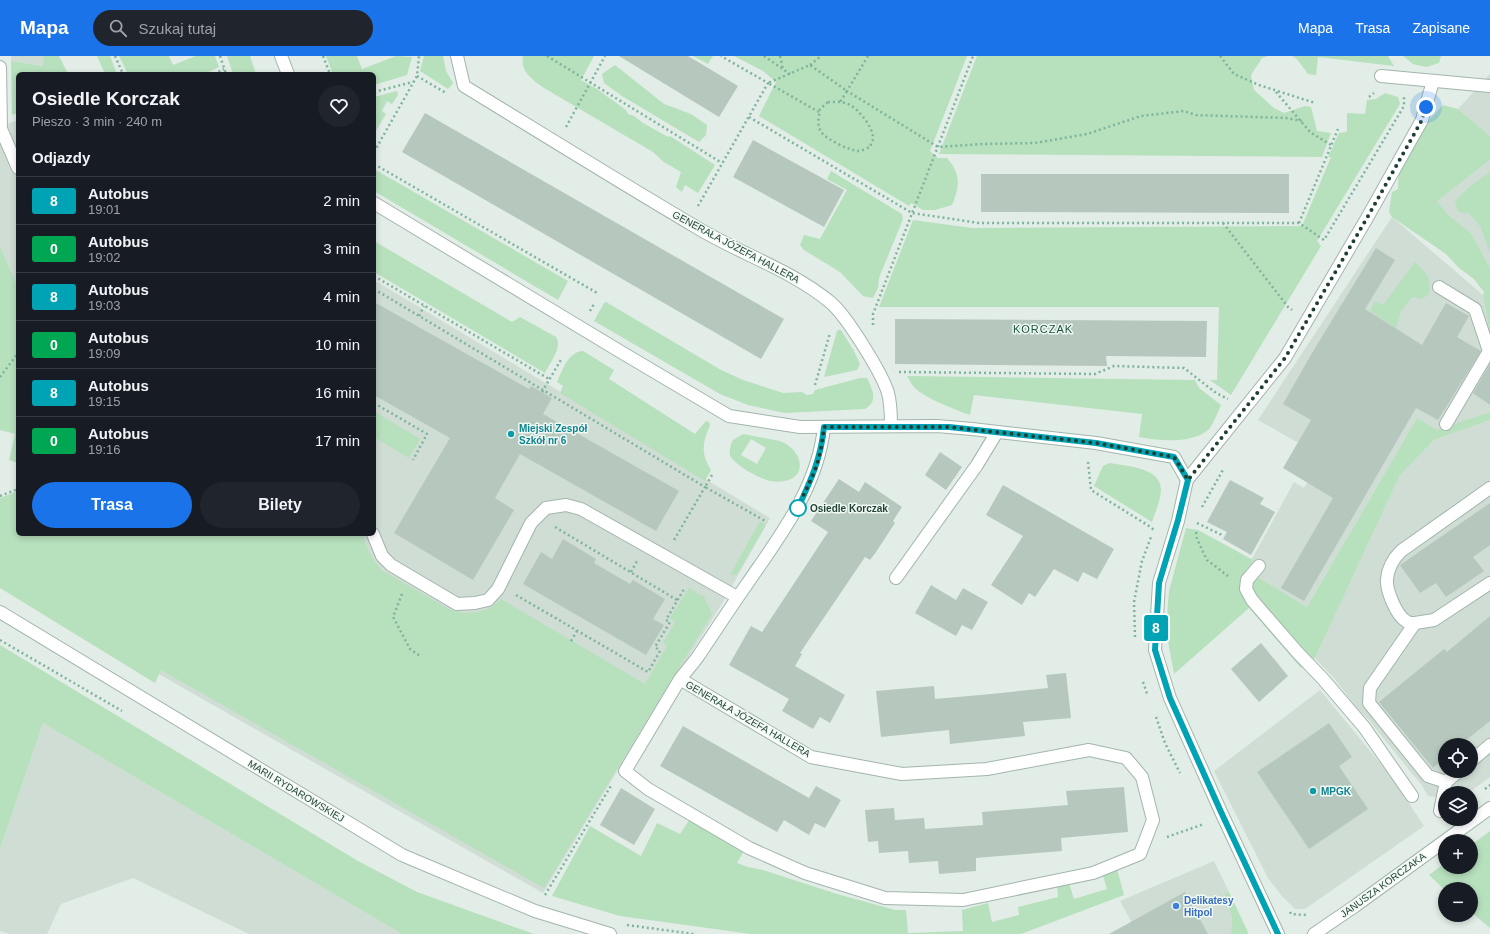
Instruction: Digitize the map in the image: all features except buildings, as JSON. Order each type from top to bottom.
[{"type":"street","points":[[281,56],[287,72]]},
{"type":"street","name":"GENERAŁA JÓZEFA HALLERA","points":[[457,56],[464,86],[688,223],[791,275],[831,302],[849,324],[885,385],[890,403],[891,426]]},
{"type":"street","points":[[0,67],[1,129],[16,163]]},
{"type":"street","points":[[1381,76],[1490,86]]},
{"type":"street","points":[[1278,934],[1170,698],[1155,650],[1159,583],[1178,520],[1188,480],[1285,358],[1367,218],[1422,120],[1433,81]]},
{"type":"street","points":[[376,204],[729,416],[800,427],[937,426],[1096,443],[1174,457],[1188,480]]},
{"type":"street","points":[[1439,287],[1475,309],[1489,351],[1446,424]]},
{"type":"street","name":"GENERAŁA JÓZEFA HALLERA","points":[[680,679],[811,757],[902,774],[987,769],[1089,750],[1126,758],[1142,777],[1152,820],[1140,854],[1093,873],[963,900],[885,898],[806,873],[749,848],[648,789],[623,770],[680,679],[698,658],[737,597],[781,535],[798,508],[812,478],[818,460],[823,442],[824,427]]},
{"type":"street","points":[[896,578],[976,465],[997,432]]},
{"type":"street","points":[[1490,488],[1400,551],[1393,559],[1387,579],[1390,596],[1397,611],[1406,622],[1415,623],[1434,620],[1490,583]]},
{"type":"street","points":[[374,536],[382,556],[391,565],[457,604],[475,603],[488,600],[498,589],[531,524],[546,508],[566,505],[581,509],[737,597]]},
{"type":"street","points":[[1259,566],[1247,580],[1246,589],[1252,600],[1364,727],[1412,796]]},
{"type":"street","name":"MARII RYDAROWSKIEJ","points":[[0,612],[402,855],[535,911],[610,934]]},
{"type":"street","points":[[1415,623],[1370,688],[1369,703],[1428,776],[1446,782]]},
{"type":"street","points":[[1478,755],[1490,745]]},
{"type":"street","points":[[1445,786],[1446,782],[1451,778]]},
{"type":"street","name":"JANUSZA KORCZAKA","points":[[1318,933],[1490,808]]},
{"type":"path","points":[[115,56],[122,72]]},
{"type":"path","points":[[220,56],[225,72]]},
{"type":"path","points":[[324,56],[329,72]]},
{"type":"path","points":[[376,148],[417,76],[419,56]]},
{"type":"path","points":[[547,56],[552,57],[722,163]]},
{"type":"path","points":[[721,56],[819,112]]},
{"type":"path","points":[[764,56],[790,74]]},
{"type":"path","points":[[780,56],[783,70]]},
{"type":"path","points":[[688,223],[768,83],[810,65],[821,56]]},
{"type":"path","points":[[840,102],[868,56]]},
{"type":"path","points":[[872,332],[873,314],[974,56]]},
{"type":"path","points":[[1220,56],[1234,74],[1275,91],[1315,103]]},
{"type":"path","points":[[810,65],[847,91],[938,147],[1035,143],[1087,134],[1141,116],[1184,111],[1196,115],[1286,118],[1302,121]]},
{"type":"path","points":[[218,72],[224,69]]},
{"type":"path","points":[[376,91],[413,82]]},
{"type":"path","points":[[1369,97],[1378,88]]},
{"type":"path","points":[[1275,91],[1310,132],[1331,145]]},
{"type":"path","points":[[749,117],[912,213],[979,223],[1299,223],[1324,240],[1404,106],[1404,96],[1402,92]]},
{"type":"path","points":[[828,102],[850,104],[872,129],[873,139],[870,147],[858,151],[830,140],[820,131],[818,122],[819,112],[820,109],[828,102]]},
{"type":"path","points":[[1299,223],[1338,129]]},
{"type":"path","points":[[376,165],[599,294]]},
{"type":"path","points":[[376,277],[549,379]]},
{"type":"path","points":[[376,290],[542,391],[736,506],[770,524]]},
{"type":"path","points":[[418,316],[424,306]]},
{"type":"path","points":[[815,384],[831,331]]},
{"type":"path","points":[[0,377],[16,356]]},
{"type":"path","points":[[542,391],[562,358]]},
{"type":"path","points":[[898,372],[1095,374],[1114,366],[1184,368],[1216,393],[1226,398]]},
{"type":"path","points":[[376,404],[428,434],[413,460]]},
{"type":"path","points":[[1088,461],[1091,490],[1149,526]]},
{"type":"path","points":[[664,556],[712,475]]},
{"type":"path","points":[[0,496],[16,490]]},
{"type":"path","points":[[1194,521],[1197,539],[1207,560],[1246,589]]},
{"type":"path","points":[[551,531],[554,527]]},
{"type":"path","points":[[410,576],[393,617],[410,649],[420,656]]},
{"type":"path","points":[[514,594],[648,672],[660,651],[655,648],[670,622],[666,620],[684,588]]},
{"type":"path","points":[[572,641],[577,631]]},
{"type":"path","points":[[542,900],[623,770]]},
{"type":"path","points":[[1143,846],[1204,824]]},
{"type":"path","points":[[1267,910],[1281,902],[1291,914],[1305,916],[1311,914]]},
{"type":"path","points":[[624,925],[694,934]]},
{"type":"shaded area","points":[[11,56],[44,56],[44,66],[11,61]]},
{"type":"shaded area","points":[[1490,74],[1490,136],[1458,109]]},
{"type":"shaded area","points":[[16,121],[16,282],[0,246],[0,127]]},
{"type":"shaded area","points":[[1490,160],[1490,268],[1471,233],[1448,215],[1437,201]]},
{"type":"shaded area","points":[[1392,217],[1483,295],[1490,335],[1490,412],[1437,431],[1417,418],[1307,607],[1246,570],[1294,482],[1304,488],[1323,457],[1258,420]]},
{"type":"shaded area","points":[[376,281],[770,518],[723,602],[622,763],[543,893],[157,673],[183,536],[376,536]]},
{"type":"shaded area","points":[[1490,420],[1490,777],[1478,786],[1438,786],[1438,797],[1428,796],[1423,787],[1368,719],[1356,707],[1334,678],[1315,658],[1400,475],[1434,440]]},
{"type":"shaded area","points":[[1320,690],[1393,779],[1424,826],[1305,909],[1295,909],[1282,896],[1268,878],[1214,771]]},
{"type":"shaded area","points":[[43,723],[402,934],[249,934],[133,878],[61,904],[47,934],[10,934],[0,931],[0,849]]},
{"type":"shaded area","points":[[1214,861],[1229,892],[1224,895],[1232,918],[1231,934],[1138,934],[1120,901]]},
{"type":"green space","points":[[44,56],[59,56],[67,72],[16,72],[16,114],[12,115],[11,61],[43,66]]},
{"type":"green space","points":[[97,56],[110,56],[116,72],[104,72]]},
{"type":"green space","points":[[119,56],[169,56],[173,65],[196,56],[215,56],[219,67],[208,72],[127,72]]},
{"type":"green space","points":[[227,56],[250,56],[255,72],[232,72]]},
{"type":"green space","points":[[326,56],[357,56],[362,69],[396,56],[412,57],[407,75],[376,84],[376,72],[332,72]]},
{"type":"green space","points":[[424,56],[443,56],[446,71],[453,83],[448,89],[420,71]]},
{"type":"green space","points":[[523,56],[594,56],[581,80],[597,89],[626,110],[628,114],[634,116],[643,123],[668,137],[670,136],[715,165],[698,193],[685,185],[682,192],[676,187],[681,172],[664,162],[653,152],[536,82],[528,75],[523,67]]},
{"type":"green space","points":[[693,56],[713,56],[708,64]]},
{"type":"green space","points":[[734,56],[967,56],[930,151],[938,158],[947,158],[955,169],[958,186],[952,205],[935,210],[923,210],[911,203],[909,206],[759,116],[776,82],[763,71]]},
{"type":"green space","points":[[977,56],[1268,56],[1262,58],[1251,75],[1254,90],[1274,108],[1284,113],[1305,106],[1311,107],[1317,131],[1331,133],[1322,157],[939,154]]},
{"type":"green space","points":[[1292,56],[1388,56],[1394,66],[1318,57],[1316,75],[1308,74],[1297,59]]},
{"type":"green space","points":[[1403,56],[1441,56],[1439,63],[1426,67],[1413,64]]},
{"type":"green space","points":[[615,65],[664,104],[691,114],[707,125],[706,135],[699,142],[622,96],[604,83],[602,74]]},
{"type":"green space","points":[[397,91],[398,95],[392,104],[387,101],[382,111],[386,114],[376,131],[376,96]]},
{"type":"green space","points":[[1385,93],[1398,97],[1400,104],[1317,241],[1321,246],[1231,395],[1210,380],[1217,380],[1219,307],[879,307],[913,220],[972,228],[1302,226],[1331,157],[1328,157],[1339,133],[1347,132],[1347,113],[1365,114],[1367,100],[1376,99]]},
{"type":"green space","points":[[1443,105],[1458,109],[1490,136],[1490,160],[1437,201],[1448,215],[1471,233],[1490,268],[1490,335],[1483,295],[1484,292],[1474,279],[1459,268],[1446,254],[1392,217],[1389,212],[1392,192],[1398,189],[1399,172],[1431,118]]},
{"type":"green space","points":[[376,170],[568,281],[558,300],[376,192]]},
{"type":"green space","points":[[831,171],[902,214],[903,219],[879,278],[878,288],[873,298],[863,296],[840,272],[804,250],[800,245],[804,235],[820,239],[847,190],[827,179]]},
{"type":"green space","points":[[1490,172],[1490,253],[1480,226],[1469,213],[1458,212],[1455,201],[1468,188]]},
{"type":"green space","points":[[376,242],[512,322],[520,317],[556,337],[558,341],[557,350],[545,373],[376,273]]},
{"type":"green space","points":[[0,246],[16,282],[16,462],[9,460],[15,434],[0,430]]},
{"type":"green space","points":[[1415,262],[1423,269],[1429,279],[1429,294],[1422,299],[1412,297],[1401,311],[1396,328],[1370,311],[1375,301],[1383,305]]},
{"type":"green space","points":[[606,302],[721,370],[743,380],[783,393],[802,392],[807,395],[813,394],[815,390],[860,378],[867,378],[873,395],[872,402],[865,409],[785,413],[748,405],[720,394],[594,321]]},
{"type":"green space","points":[[841,330],[854,351],[860,364],[857,370],[824,377],[837,331]]},
{"type":"green space","points":[[583,351],[614,370],[609,379],[695,434],[706,421],[709,422],[710,425],[704,442],[704,453],[711,470],[705,481],[560,393],[563,386],[557,382],[564,367],[573,354]]},
{"type":"green space","points":[[907,376],[1195,380],[1199,388],[1221,405],[1210,428],[1201,434],[1193,438],[1156,440],[1139,437],[1142,414],[974,395],[970,415],[940,403],[925,395],[914,387]]},
{"type":"green space","points":[[376,412],[420,439],[409,458],[376,438]]},
{"type":"green space","points":[[1490,412],[1490,420],[1434,440],[1400,475],[1315,658],[1301,668],[1249,608],[1174,674],[1166,630],[1169,591],[1186,528],[1198,530],[1253,560],[1246,570],[1307,607],[1417,418],[1437,430]]},
{"type":"green space","points":[[743,434],[780,441],[792,448],[796,453],[800,466],[799,471],[792,478],[782,482],[766,480],[754,475],[732,459],[730,449],[733,440]],"holes":[[[751,439],[766,448],[757,464],[741,455]]]},
{"type":"green space","points":[[1109,463],[1141,469],[1155,476],[1161,489],[1158,506],[1152,522],[1094,486],[1103,466]]},
{"type":"green space","points":[[16,492],[16,536],[364,536],[370,554],[383,571],[447,608],[454,611],[468,613],[482,611],[489,608],[501,599],[645,684],[667,646],[663,643],[675,622],[670,618],[689,588],[702,596],[703,595],[712,614],[544,888],[161,670],[155,683],[0,588],[0,498]]},
{"type":"green space","points":[[760,521],[766,525],[737,574],[730,575]]},
{"type":"green space","points":[[0,645],[358,861],[417,892],[534,934],[402,934],[43,723],[0,849]]},
{"type":"green space","points":[[690,819],[744,851],[737,863],[837,894],[895,910],[906,910],[908,933],[963,931],[962,910],[988,903],[992,922],[1019,915],[1018,907],[1058,897],[1057,883],[1068,880],[1074,899],[1107,889],[1102,872],[1117,869],[1124,895],[1021,934],[751,934],[620,916],[552,896],[590,826],[641,856],[657,823],[680,834]]},
{"type":"green space","points":[[1490,831],[1490,928],[1478,918],[1478,882],[1438,882],[1438,883],[1429,875],[1438,868],[1438,874],[1478,874],[1478,840]]},
{"type":"green space","points":[[1229,892],[1248,934],[1231,934],[1232,918],[1224,894]]},
{"type":"bus line","name":"8","points":[[798,508],[812,478],[818,460],[823,442],[824,427],[949,427],[1096,443],[1174,457],[1188,480],[1178,520],[1159,583],[1155,650],[1170,698],[1278,934]]},
{"type":"place","name":"Miejski Zespół Szkół nr 6","points":[[511,434]]},
{"type":"place","name":"Osiedle Korczak","points":[[798,508]]},
{"type":"place","name":"MPGK","points":[[1313,791]]},
{"type":"place","name":"Delikatesy Hitpol","points":[[1176,906]]},
{"type":"district","name":"KORCZAK","points":[[1043,329]]},
{"type":"route","points":[[798,508],[812,478],[818,460],[823,442],[824,427],[937,426],[1096,443],[1174,457],[1188,480],[1285,358],[1367,218],[1422,120],[1426,107]]}]
